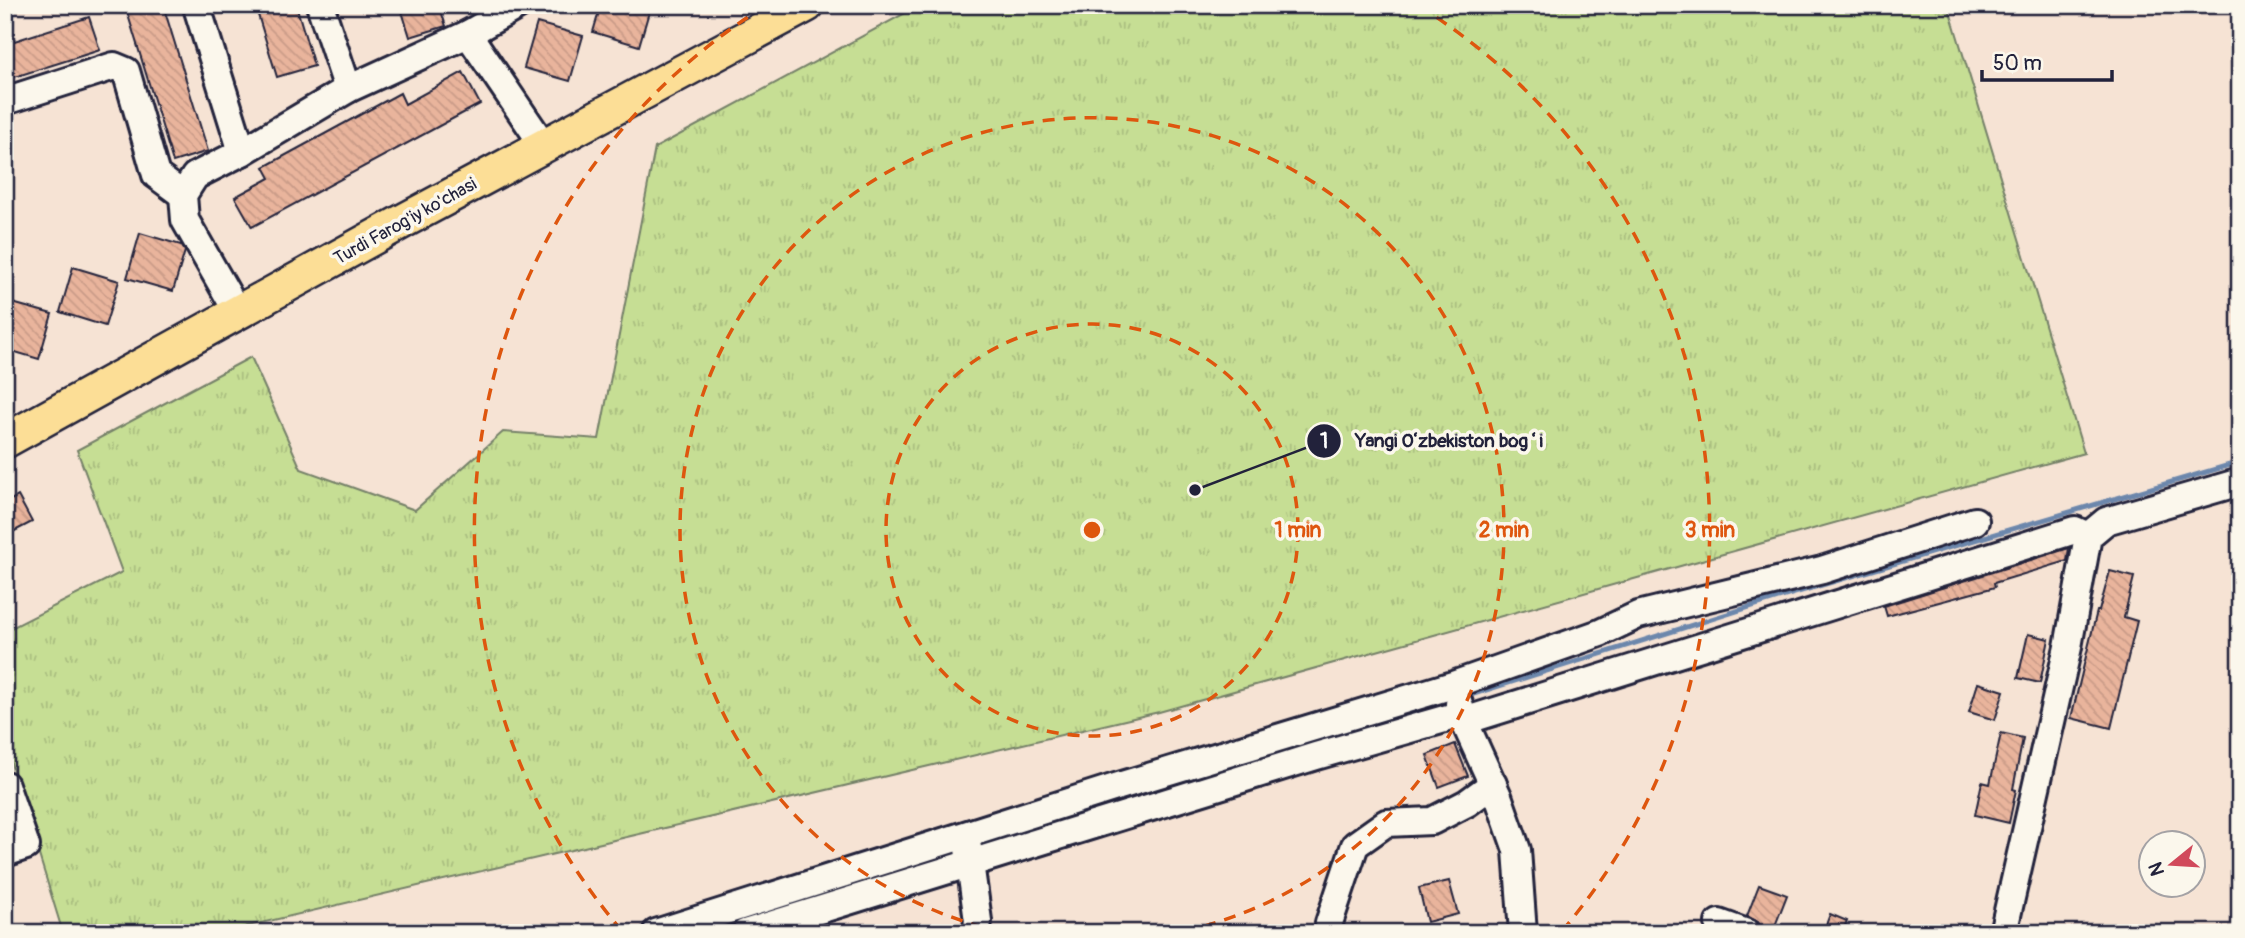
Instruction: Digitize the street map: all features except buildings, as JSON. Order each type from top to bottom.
[{"type":"main road","name":"Turdi Farog'iy ko'chasi","points":[[5,441],[789,9]]},
{"type":"street","points":[[320,5],[348,89]]},
{"type":"street","points":[[197,7],[242,152]]},
{"type":"street","points":[[238,313],[185,220],[183,195],[195,176],[242,152],[348,89],[468,34],[504,9]]},
{"type":"street","points":[[468,34],[544,146]]},
{"type":"street","points":[[5,101],[114,66],[126,71],[156,175],[183,195]]},
{"type":"street","points":[[2003,933],[2068,647],[2088,536],[2106,521],[2240,482]]},
{"type":"street","points":[[745,933],[968,850],[1119,786],[1453,685],[1600,633],[1638,615],[1822,570],[1975,521]]},
{"type":"street","points":[[656,933],[1303,761],[2075,530],[2088,536]]},
{"type":"street","points":[[1453,685],[1517,850],[1523,933]]},
{"type":"street","points":[[1329,923],[1355,845],[1386,823],[1432,821],[1467,803],[1493,784]]},
{"type":"street","points":[[5,785],[26,846],[5,853]]},
{"type":"street","points":[[968,850],[978,921],[976,933]]},
{"type":"street","points":[[1719,923],[1747,933]]},
{"type":"green space","points":[[920,5],[1948,5],[2084,453],[1159,712],[218,933],[63,933],[5,744],[5,631],[122,572],[77,450],[251,357],[301,469],[415,510],[503,432],[599,439],[655,148]]},
{"type":"waterway","points":[[1464,697],[1791,594],[2240,462]]},
{"type":"waterway","points":[[976,848],[1204,775],[1451,701]]},
{"type":"waterway","points":[[702,933],[746,919]]},
{"type":"place","name":"Yangi Oʻzbekiston bogʻi","points":[[1195,490]]}]
